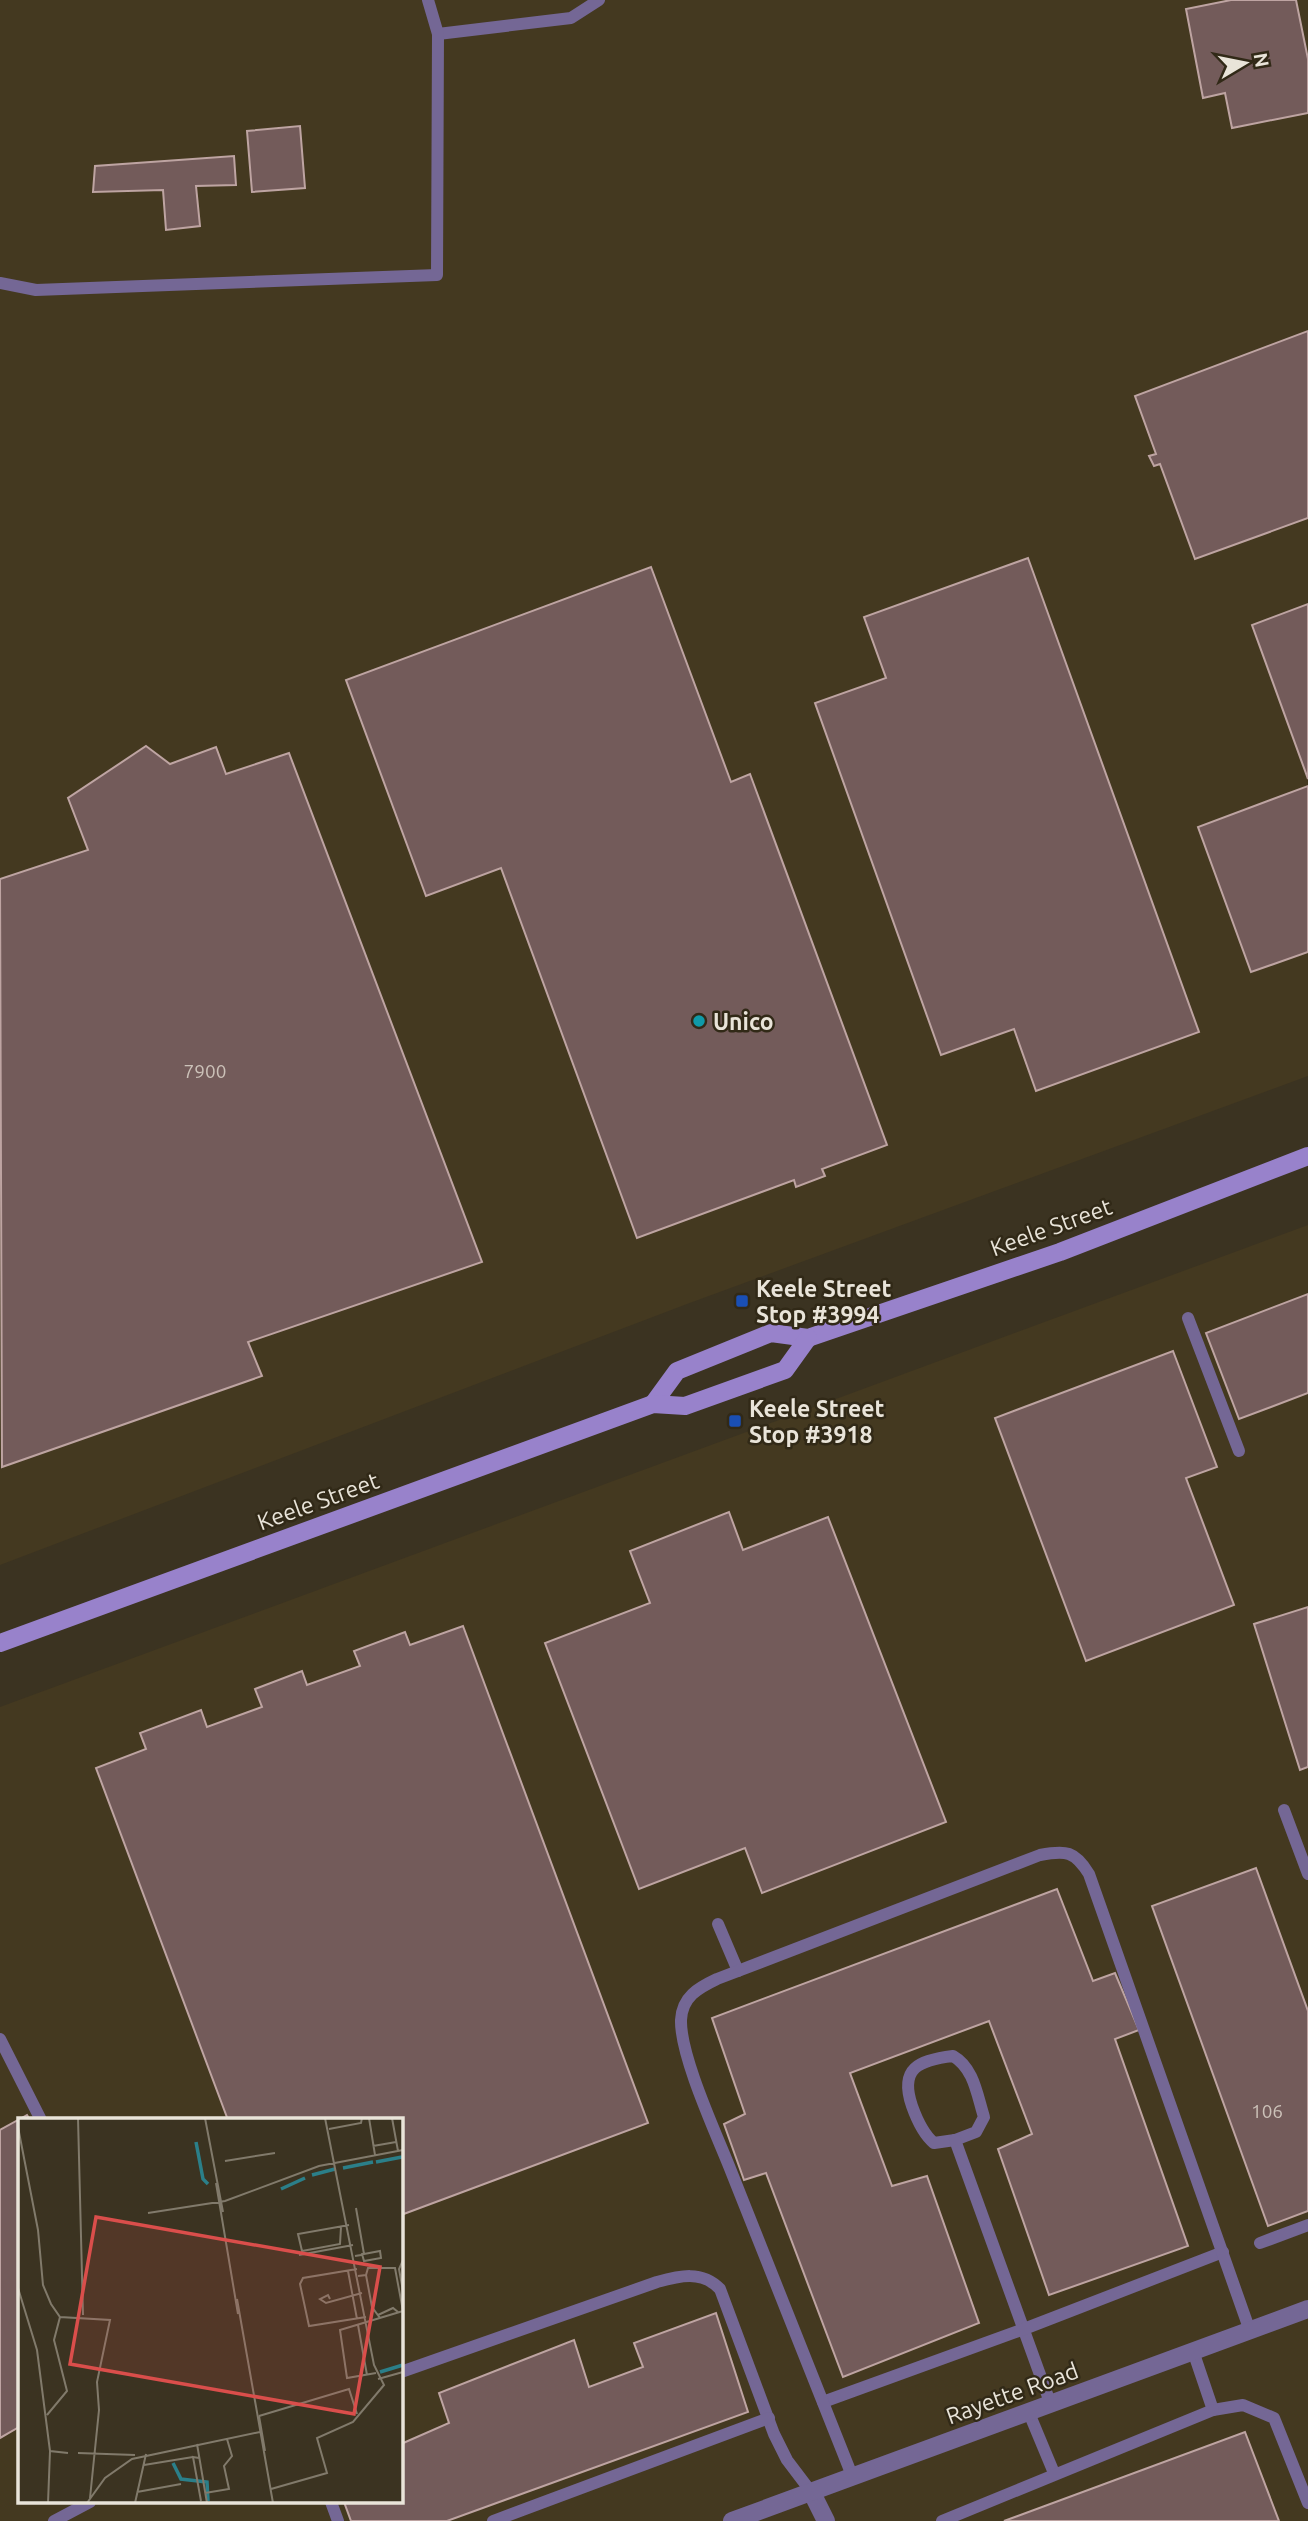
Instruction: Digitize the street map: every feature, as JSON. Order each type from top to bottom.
[{"type":"main road","name":"Keele Street","points":[[653,1404],[677,1371],[771,1333],[808,1338],[1060,1252],[1308,1156]]},
{"type":"main road","name":"Keele Street","points":[[0,1643],[653,1404],[685,1406],[785,1370],[808,1338]]},
{"type":"street","name":"Rayette Road","points":[[732,2521],[1308,2309]]},
{"type":"street","points":[[812,2493],[826,2521]]},
{"type":"lane","points":[[0,283],[36,290],[438,275],[438,34],[428,0]]},
{"type":"lane","points":[[438,34],[571,18],[599,0]]},
{"type":"lane","points":[[1188,1318],[1239,1451]]},
{"type":"lane","points":[[1284,1810],[1308,1874]]},
{"type":"lane","points":[[853,2478],[711,2122],[685,2049],[681,2020],[685,2000],[697,1989],[738,1971],[1040,1855],[1069,1853],[1080,1860],[1090,1874],[1250,2331]]},
{"type":"lane","points":[[718,1924],[738,1971]]},
{"type":"lane","points":[[0,2039],[40,2118]]},
{"type":"lane","points":[[953,2056],[969,2069],[984,2117],[976,2132],[955,2140],[934,2143],[925,2136],[907,2091],[907,2079],[914,2068],[937,2058],[953,2056]]},
{"type":"lane","points":[[955,2140],[1051,2404]]},
{"type":"lane","points":[[1260,2243],[1308,2225]]},
{"type":"lane","points":[[823,2402],[1024,2329],[1223,2252]]},
{"type":"lane","points":[[402,2372],[657,2282],[682,2276],[712,2281],[720,2290],[787,2460],[812,2493]]},
{"type":"lane","points":[[1193,2351],[1213,2410]]},
{"type":"lane","points":[[942,2521],[1213,2410],[1243,2405],[1274,2418],[1308,2503]]},
{"type":"lane","points":[[1029,2413],[1054,2473]]},
{"type":"lane","points":[[494,2521],[769,2418]]},
{"type":"lane","points":[[54,2521],[86,2504]]},
{"type":"lane","points":[[332,2504],[338,2521]]},
{"type":"shaded area","points":[[0,0],[1308,0],[1308,1076],[687,1304],[0,1565]]},
{"type":"shaded area","points":[[1308,1225],[1308,2521],[0,2521],[0,1707]]},
{"type":"building","points":[[1231,0],[1296,0],[1308,59],[1308,113],[1232,128],[1225,93],[1203,98],[1186,9]]},
{"type":"building","points":[[300,126],[305,188],[252,192],[247,131]]},
{"type":"building","points":[[234,156],[236,185],[196,186],[200,226],[166,230],[163,190],[93,192],[95,166]]},
{"type":"building","points":[[1308,331],[1308,518],[1195,559],[1160,464],[1154,466],[1149,456],[1156,454],[1135,396]]},
{"type":"building","points":[[1028,558],[1199,1032],[1036,1091],[1014,1029],[941,1055],[815,703],[886,678],[864,617]]},
{"type":"building","name":"Unico","points":[[651,567],[731,782],[750,774],[887,1145],[822,1169],[825,1176],[796,1187],[794,1180],[637,1238],[501,868],[426,896],[346,680]]},
{"type":"building","points":[[1308,604],[1308,779],[1252,625]]},
{"type":"building","points":[[146,746],[170,764],[216,747],[226,774],[289,753],[482,1262],[248,1342],[262,1376],[2,1467],[0,879],[88,850],[68,798]]},
{"type":"building","points":[[1308,786],[1308,952],[1251,972],[1198,827]]},
{"type":"building","points":[[1308,1294],[1308,1393],[1239,1419],[1206,1333]]},
{"type":"building","points":[[1173,1351],[1217,1467],[1186,1478],[1234,1605],[1086,1661],[995,1418]]},
{"type":"building","points":[[729,1512],[743,1550],[828,1517],[946,1822],[762,1893],[745,1848],[639,1889],[545,1643],[650,1603],[630,1551]]},
{"type":"building","points":[[1308,1607],[1308,1767],[1300,1770],[1254,1624]]},
{"type":"building","points":[[463,1626],[648,2123],[402,2215],[402,2118],[227,2118],[96,1768],[146,1749],[140,1733],[201,1710],[207,1727],[262,1707],[255,1689],[302,1671],[307,1685],[360,1666],[354,1651],[405,1632],[410,1645]]},
{"type":"building","points":[[1256,1868],[1308,2011],[1308,2211],[1268,2226],[1152,1906]]},
{"type":"building","points":[[1057,1889],[1093,1981],[1115,1973],[1139,2030],[1115,2039],[1188,2246],[1049,2295],[998,2149],[1032,2134],[989,2021],[850,2073],[892,2186],[927,2176],[979,2323],[843,2377],[766,2173],[744,2180],[724,2124],[745,2114],[712,2018]]},
{"type":"building","points":[[18,2120],[18,2428],[0,2438],[0,2130]]},
{"type":"building","points":[[716,2313],[748,2412],[447,2521],[351,2521],[345,2504],[402,2504],[402,2444],[449,2423],[439,2393],[574,2340],[589,2387],[643,2367],[634,2343]]},
{"type":"building","points":[[1245,2432],[1279,2521],[1004,2521]]},
{"type":"place","name":"Unico","points":[[699,1021]]},
{"type":"place","name":"Keele Street Stop #3994","points":[[742,1301]]},
{"type":"place","name":"Keele Street Stop #3918","points":[[735,1421]]}]
